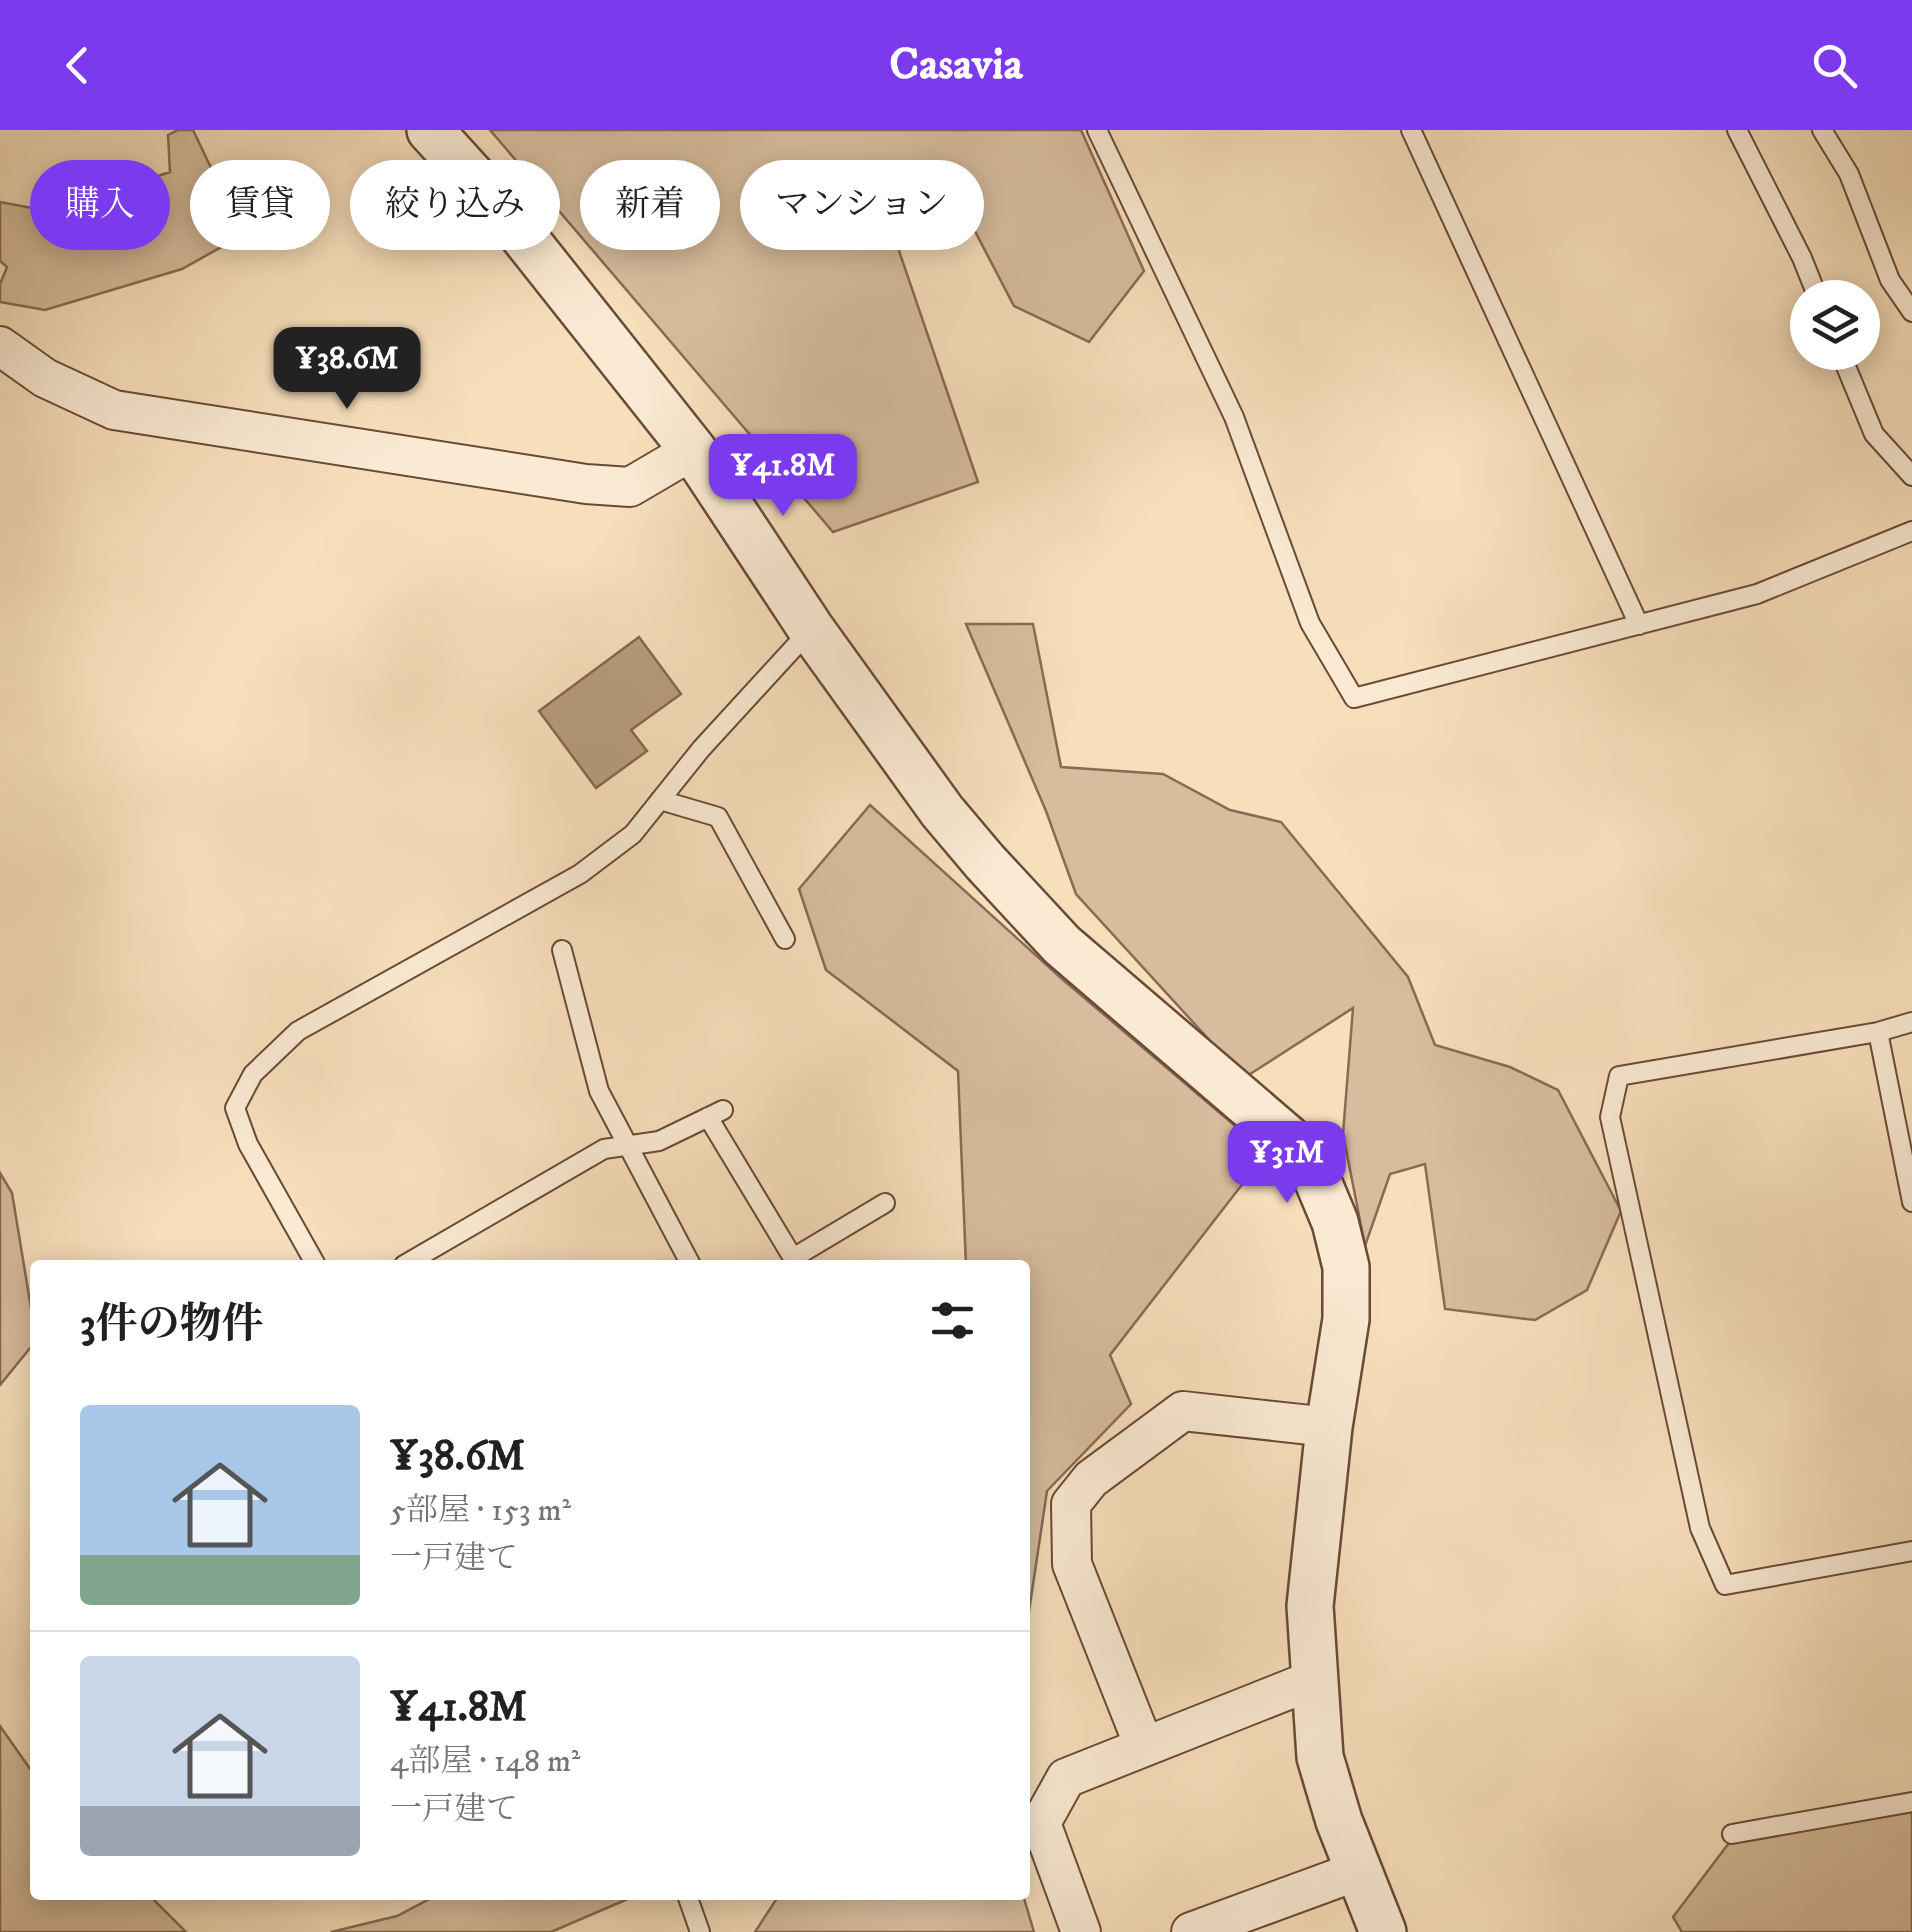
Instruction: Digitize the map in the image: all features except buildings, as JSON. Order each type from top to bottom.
[{"type":"street","points":[[430,130],[512,221],[693,450],[811,628],[942,810],[985,862],[1062,945],[1247,1101],[1293,1143],[1309,1167],[1335,1222],[1346,1267],[1346,1320],[1329,1427],[1310,1606],[1320,1757],[1339,1821],[1383,1932]]},
{"type":"street","points":[[0,346],[45,378],[114,410],[586,484],[630,487],[693,450]]},
{"type":"street","points":[[1144,1746],[1072,1564],[1071,1504],[1091,1479],[1183,1411],[1329,1427]]},
{"type":"street","points":[[1081,1932],[1041,1823],[1066,1778],[1313,1680]]},
{"type":"street","points":[[1191,1932],[1360,1870]]},
{"type":"lane","points":[[1097,130],[1234,418],[1310,623],[1354,698],[1756,594],[1912,530]]},
{"type":"lane","points":[[1411,130],[1640,625]]},
{"type":"lane","points":[[1737,130],[1811,280]]},
{"type":"lane","points":[[1822,130],[1849,174],[1890,280],[1912,312]]},
{"type":"lane","points":[[1847,370],[1874,434],[1912,476]]},
{"type":"lane","points":[[313,1260],[248,1144],[235,1108],[253,1074],[298,1031],[580,874],[633,834],[701,748],[811,628]]},
{"type":"lane","points":[[660,800],[718,817],[785,939]]},
{"type":"lane","points":[[562,950],[599,1091],[688,1260]]},
{"type":"lane","points":[[1912,1022],[1878,1032],[1620,1076],[1610,1117],[1700,1528],[1725,1584],[1912,1550]]},
{"type":"lane","points":[[1878,1032],[1912,1202]]},
{"type":"lane","points":[[413,1260],[604,1149],[659,1141],[716,1113],[793,1258],[885,1203]]},
{"type":"lane","points":[[1732,1834],[1912,1802]]},
{"type":"lane","points":[[689,1900],[700,1932]]},
{"type":"shaded area","points":[[193,130],[207,160],[190,160],[190,250],[216,250],[182,269],[45,310],[0,302],[0,284],[7,267],[0,261],[0,202],[30,208],[30,250],[170,250],[168,135]]},
{"type":"shaded area","points":[[490,130],[1081,130],[1144,271],[1089,342],[1014,306],[984,249],[984,160],[740,160],[740,250],[899,250],[978,482],[833,532],[592,250],[720,250],[720,160],[580,160],[580,235],[560,212],[560,160],[516,160]]},
{"type":"shaded area","points":[[966,624],[1033,624],[1061,767],[1163,774],[1230,810],[1281,822],[1408,977],[1435,1045],[1510,1067],[1558,1090],[1621,1211],[1587,1290],[1535,1320],[1445,1309],[1425,1164],[1390,1174],[1365,1246],[1343,1134],[1353,1008],[1244,1078],[1076,894],[1046,811]]},
{"type":"shaded area","points":[[639,637],[681,694],[631,730],[647,751],[596,788],[539,711]]},
{"type":"shaded area","points":[[870,805],[1062,979],[1240,1130],[1251,1173],[1110,1355],[1131,1404],[1047,1491],[1030,1605],[1030,1260],[966,1260],[958,1071],[826,970],[799,889]]},
{"type":"shaded area","points":[[0,1173],[12,1193],[30,1302],[30,1348],[0,1385]]},
{"type":"shaded area","points":[[0,1726],[30,1769],[30,1900],[154,1900],[186,1932],[0,1932]]},
{"type":"shaded area","points":[[1912,1812],[1912,1932],[1682,1932],[1673,1917],[1729,1843]]},
{"type":"shaded area","points":[[427,1900],[625,1900],[551,1932],[331,1932],[397,1916]]},
{"type":"shaded area","points":[[776,1900],[1024,1900],[1034,1932],[755,1932]]}]
